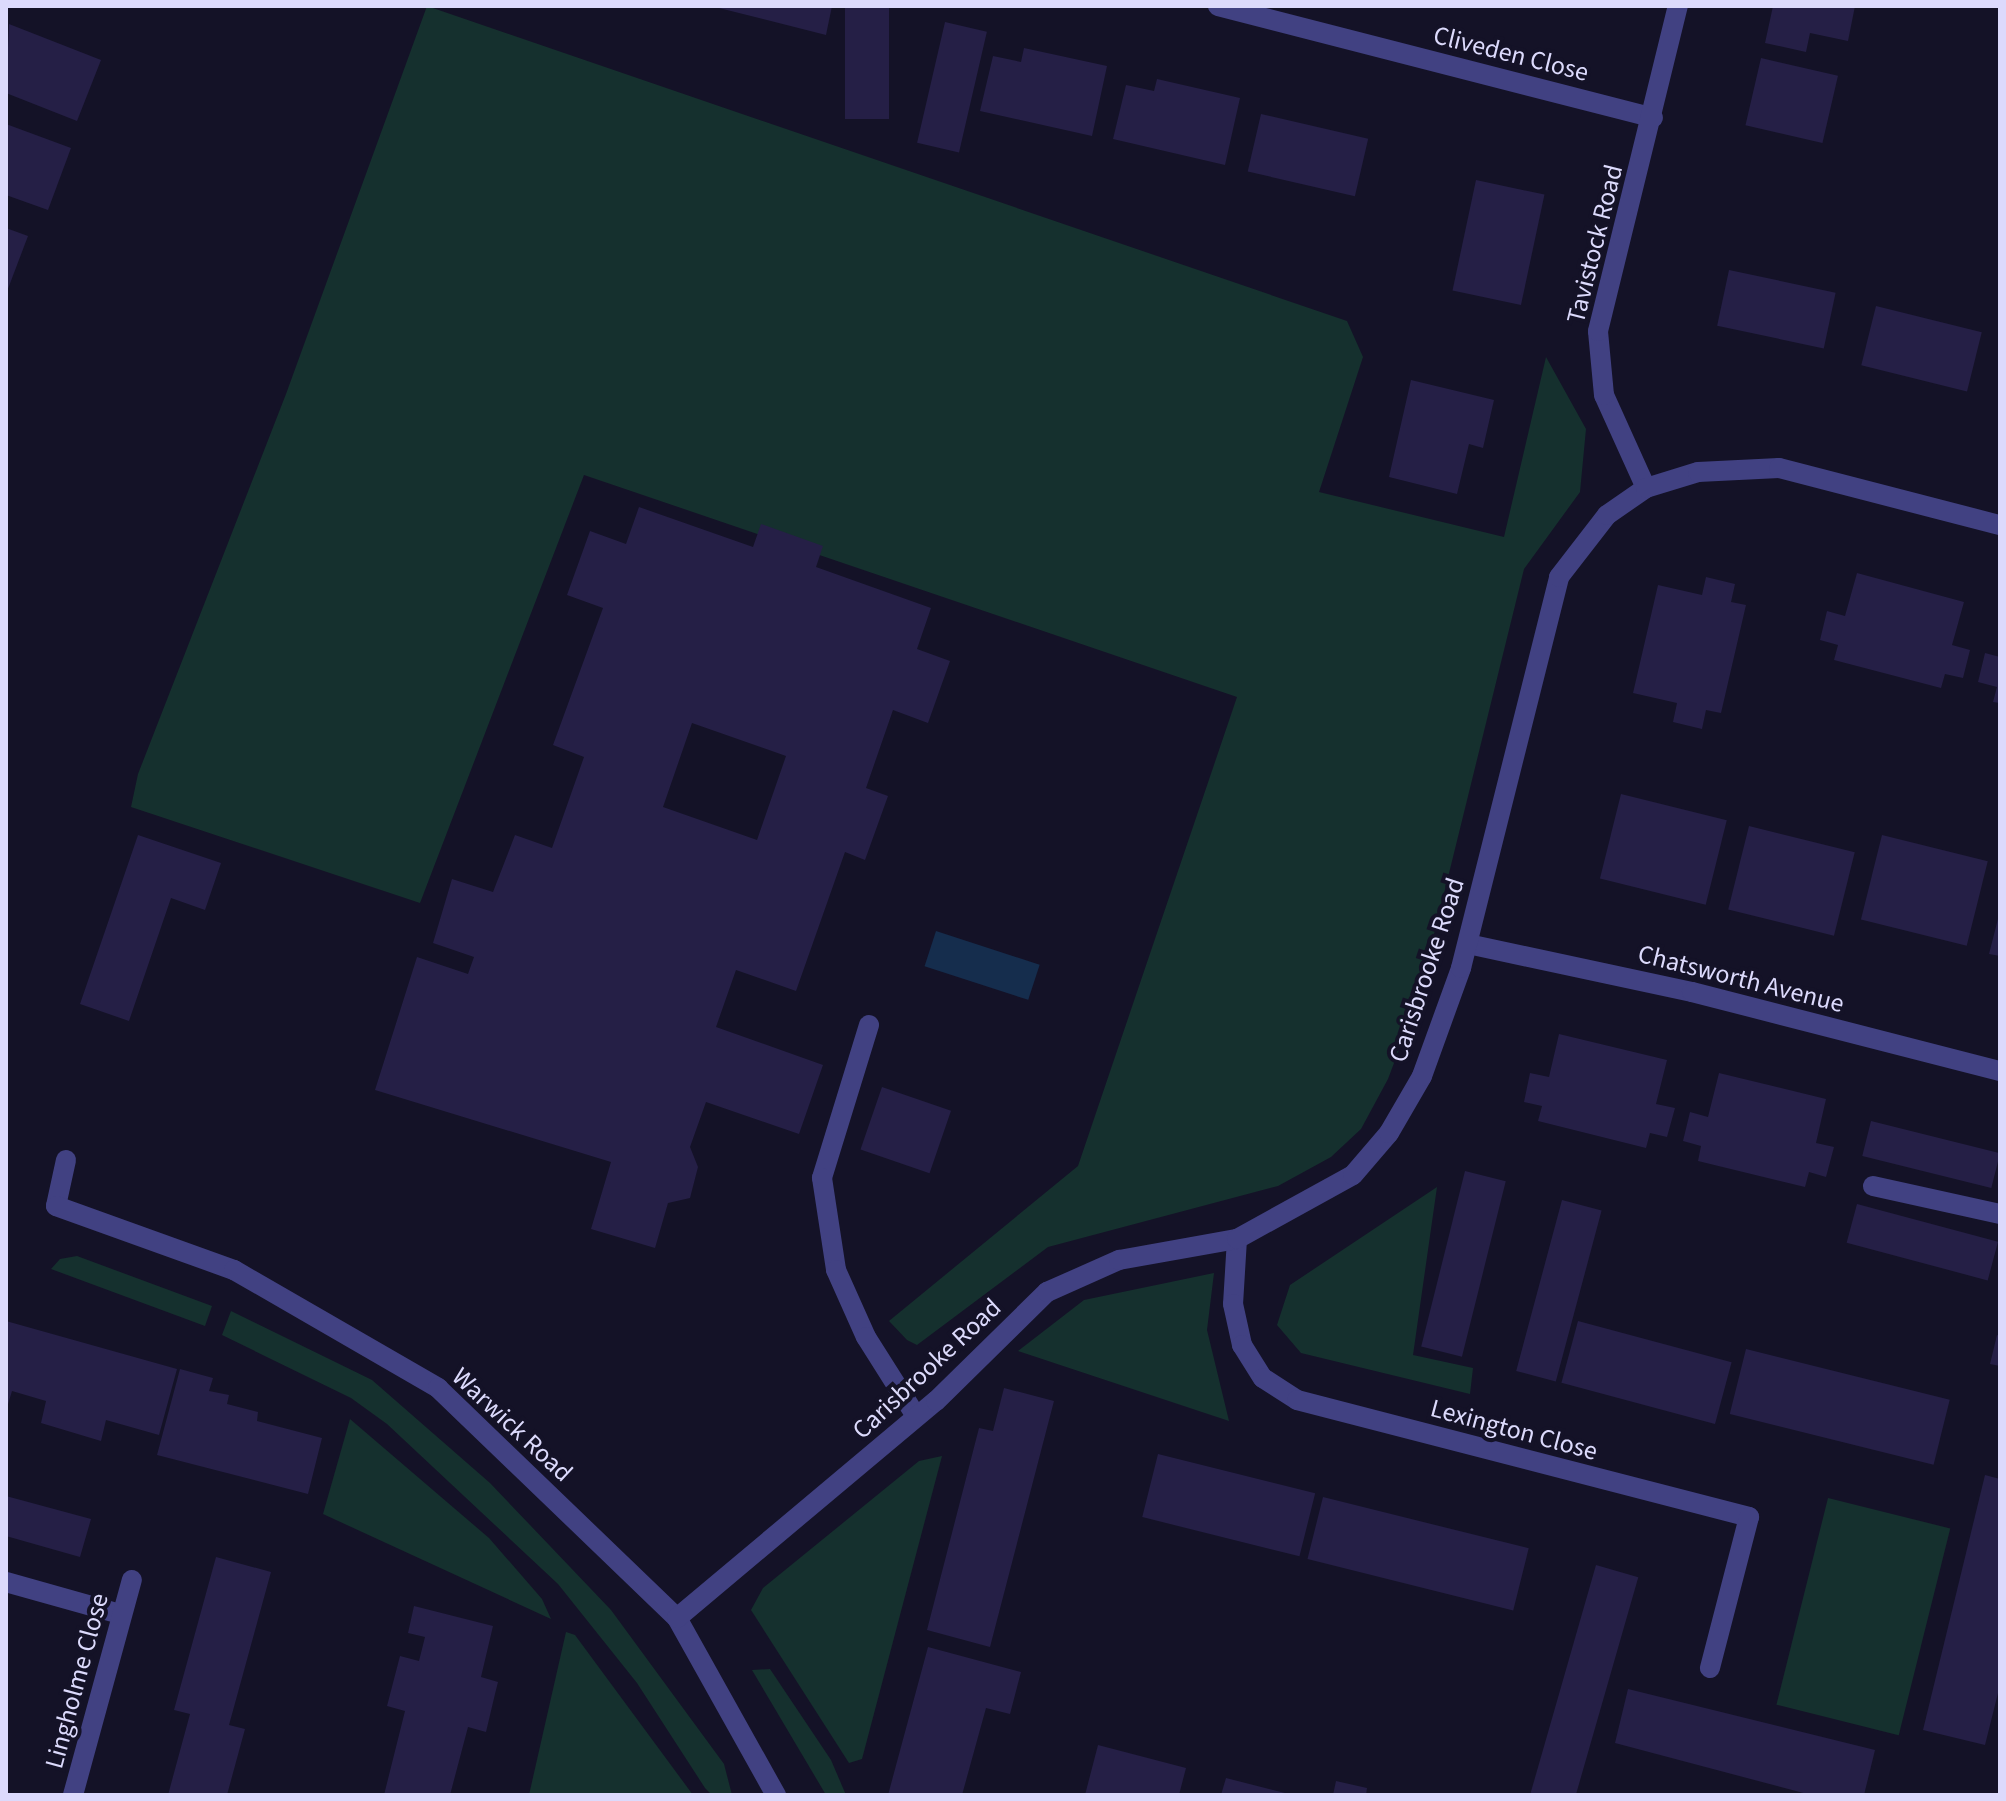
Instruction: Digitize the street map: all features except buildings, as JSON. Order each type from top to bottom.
[{"type":"street","name":"Cliveden Close","points":[[1218,6],[1653,118]]},
{"type":"street","name":"Tavistock Road","points":[[1646,488],[1604,395],[1597,365],[1598,331],[1653,118],[1678,6]]},
{"type":"street","name":"Carisbrooke Road","points":[[677,1618],[916,1416],[1047,1292],[1072,1278],[1119,1260],[1237,1239],[1353,1175],[1389,1133],[1422,1076],[1468,944],[1559,577],[1607,515],[1646,488],[1698,472],[1779,468],[2000,525]]},
{"type":"street","name":"Chatsworth Avenue","points":[[1468,944],[1692,992],[2000,1071]]},
{"type":"street","points":[[869,1025],[822,1178],[836,1270],[866,1337],[916,1416]]},
{"type":"street","name":"Warwick Road","points":[[66,1160],[56,1206],[234,1270],[438,1388],[677,1618],[776,1795]]},
{"type":"street","points":[[1873,1186],[2000,1214]]},
{"type":"street","name":"Lexington Close","points":[[1237,1239],[1233,1304],[1242,1345],[1263,1378],[1297,1400],[1749,1517],[1710,1668]]},
{"type":"street","name":"Lingholme Close","points":[[73,1795],[120,1614],[132,1580]]},
{"type":"street","points":[[6,1582],[120,1614]]},
{"type":"green space","points":[[427,6],[1347,321],[1363,357],[1319,492],[1504,537],[1546,357],[1586,429],[1580,492],[1524,569],[1418,999],[1388,1079],[1361,1129],[1331,1157],[1278,1186],[1048,1247],[917,1345],[907,1340],[889,1321],[1078,1166],[1237,697],[584,475],[420,903],[131,807],[138,774],[286,394]]},
{"type":"green space","points":[[1437,1187],[1413,1355],[1473,1368],[1470,1394],[1301,1353],[1277,1325],[1290,1285]]},
{"type":"green space","points":[[77,1256],[212,1306],[205,1326],[51,1269],[60,1259]]},
{"type":"green space","points":[[1214,1273],[1207,1330],[1229,1421],[1018,1351],[1084,1300]]},
{"type":"green space","points":[[231,1311],[372,1380],[490,1483],[611,1610],[724,1764],[732,1795],[712,1795],[705,1788],[637,1683],[558,1584],[387,1424],[351,1398],[222,1335]]},
{"type":"green space","points":[[350,1419],[489,1538],[542,1599],[551,1619],[323,1514]]},
{"type":"green space","points":[[942,1456],[862,1759],[849,1763],[751,1610],[763,1588],[919,1461]]},
{"type":"green space","points":[[1828,1498],[1950,1528],[1899,1735],[1776,1705]]},
{"type":"green space","points":[[566,1632],[575,1635],[693,1795],[529,1795]]},
{"type":"green space","points":[[770,1669],[831,1760],[846,1795],[826,1795],[752,1670]]},
{"type":"water","points":[[936,931],[1040,965],[1028,1000],[925,966]]}]
